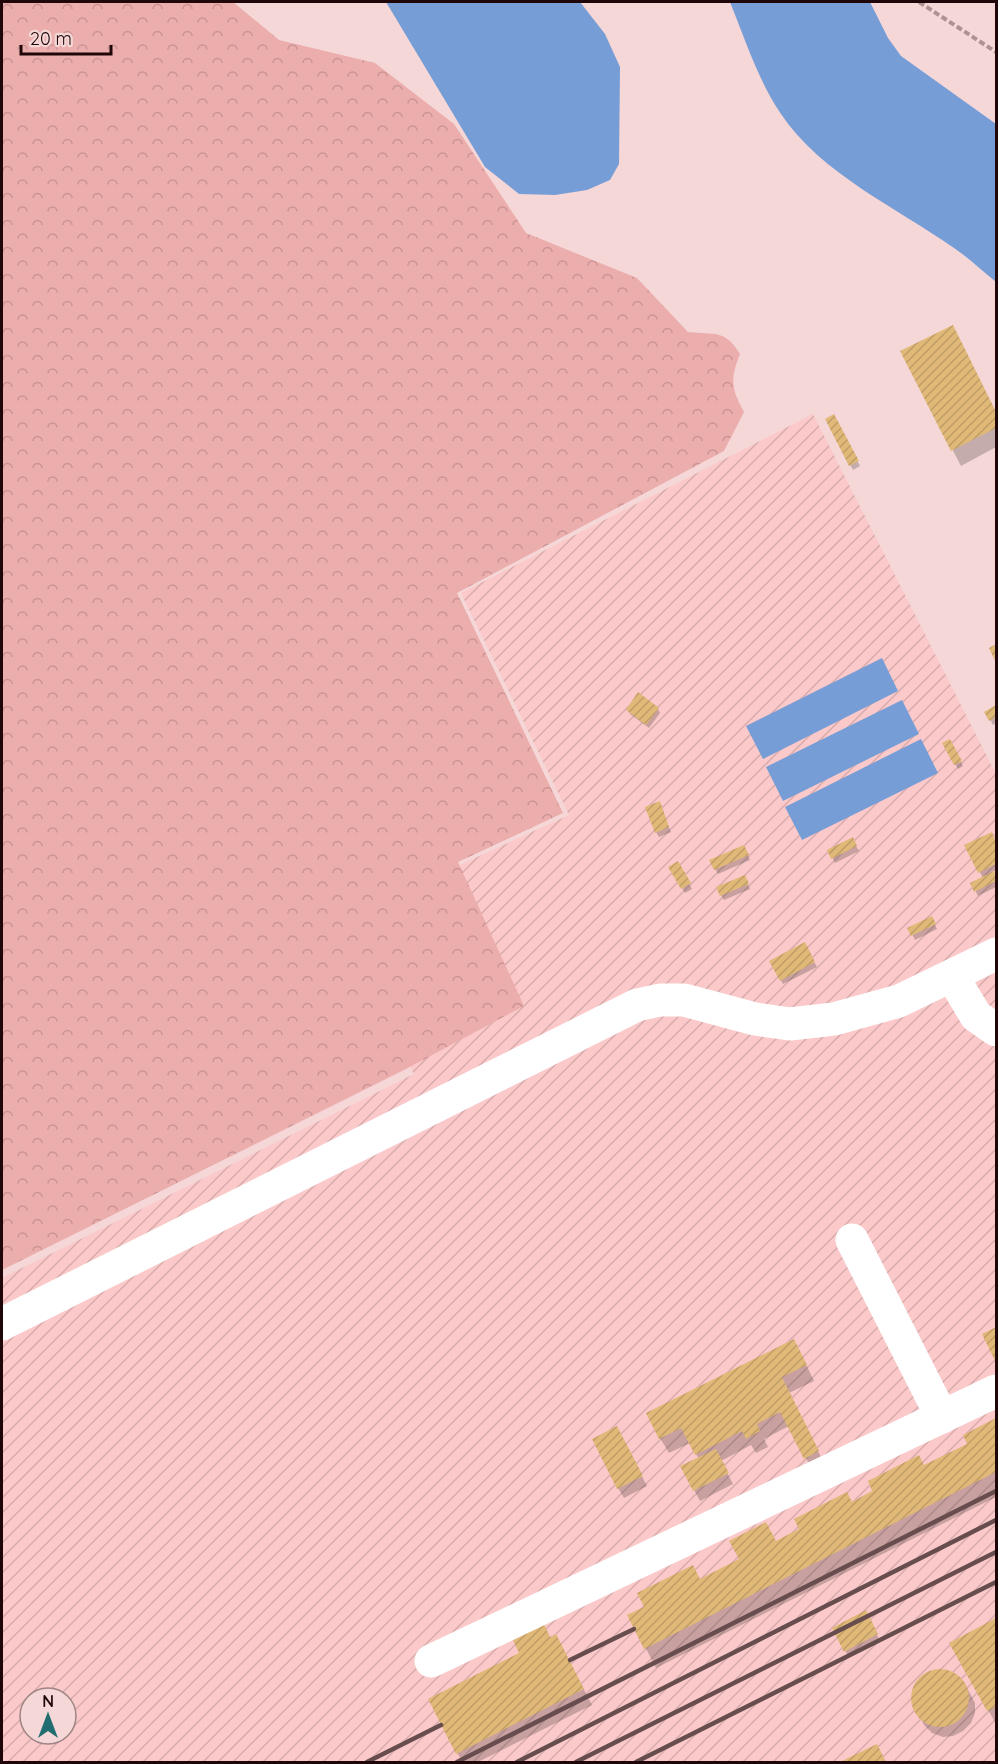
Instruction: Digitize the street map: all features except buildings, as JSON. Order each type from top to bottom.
[{"type":"lane","points":[[2,1324],[637,1005],[660,1000],[684,1000],[754,1019],[790,1024],[834,1019],[899,1001],[996,954]]},
{"type":"lane","points":[[952,976],[976,1016],[996,1030]]},
{"type":"lane","points":[[852,1240],[942,1417]]},
{"type":"lane","points":[[432,1661],[996,1391]]},
{"type":"path","points":[[919,2],[996,52]]},
{"type":"shaded area","points":[[813,414],[996,774],[996,1762],[2,1762],[2,1278],[414,1074],[337,921],[569,815],[461,593]]},
{"type":"green space","points":[[2,2],[233,2],[279,40],[375,63],[454,124],[526,233],[637,278],[688,332],[719,335],[729,340],[740,354],[733,383],[736,396],[744,412],[724,451],[457,593],[563,813],[458,862],[524,1006],[404,1070],[2,1270]]},
{"type":"water","points":[[386,2],[580,2],[605,34],[620,67],[619,164],[610,180],[587,190],[555,195],[519,194],[485,167]]},
{"type":"water","points":[[730,2],[870,2],[888,38],[901,56],[996,124],[996,282],[954,248],[838,172],[797,135],[765,87]]},
{"type":"water","points":[[882,658],[898,691],[763,759],[746,726]]},
{"type":"water","points":[[902,700],[919,734],[783,801],[766,767]]},
{"type":"water","points":[[921,739],[938,773],[802,840],[785,807]]},
{"type":"railway","points":[[457,1762],[996,1491]]},
{"type":"railway","points":[[517,1762],[996,1520]]},
{"type":"railway","points":[[576,1762],[996,1552]]},
{"type":"railway","points":[[636,1762],[996,1582]]},
{"type":"railway","points":[[570,1660],[634,1629]]},
{"type":"railway","points":[[367,1762],[441,1725]]}]
